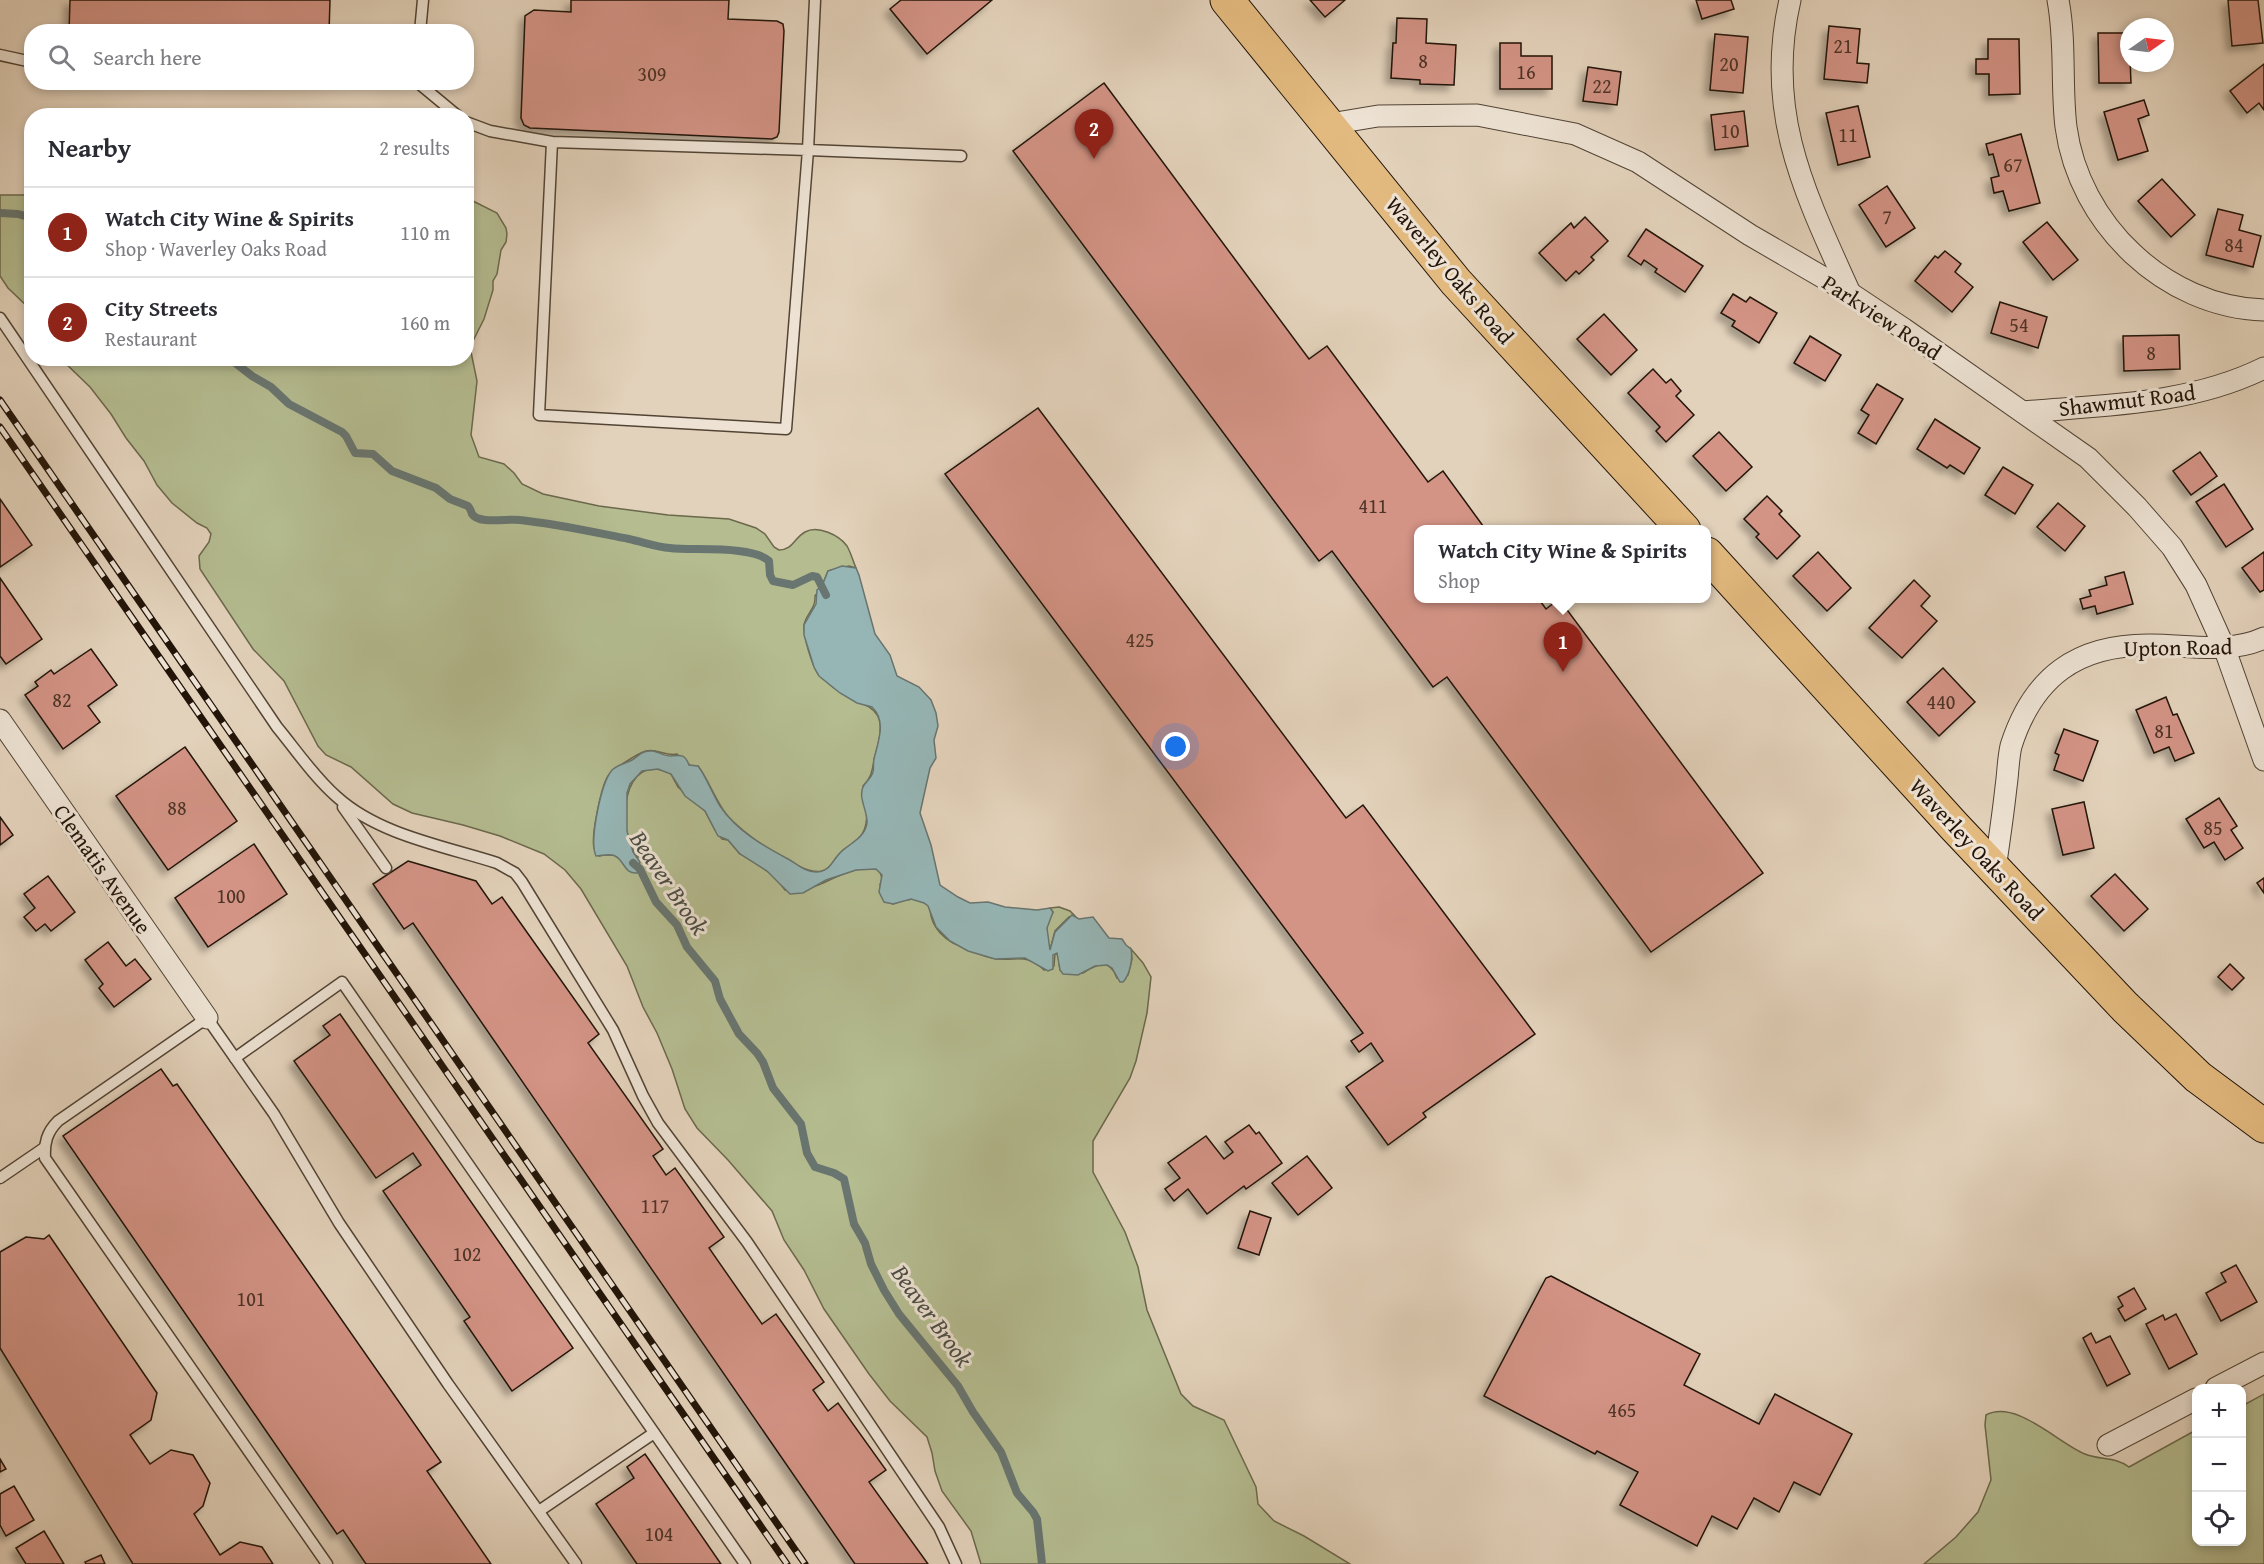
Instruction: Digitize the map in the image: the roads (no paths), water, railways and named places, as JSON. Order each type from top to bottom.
[{"type":"main road","name":"Waverley Oaks Road","points":[[1227,0],[1456,282],[1679,525]]},
{"type":"main road","name":"Waverley Oaks Road","points":[[1711,558],[2117,999],[2198,1077],[2264,1126]]},
{"type":"street","points":[[1791,0],[1782,62],[1782,91],[1786,123],[1801,183],[1850,293]]},
{"type":"street","points":[[2058,0],[2062,22],[2064,99],[2068,138],[2080,179],[2104,223],[2122,244],[2169,282],[2196,295],[2223,304],[2264,310]]},
{"type":"street","name":"Parkview Road","points":[[1330,124],[1378,116],[1477,115],[1575,134],[1638,162],[1750,235],[1850,293],[1904,328],[2088,458],[2137,507],[2172,547],[2196,585],[2224,647],[2264,760]]},
{"type":"street","name":"Shawmut Road","points":[[2023,412],[2146,401],[2196,392],[2239,380],[2264,368]]},
{"type":"street","name":"Upton Road","points":[[1995,869],[2011,749],[2021,721],[2034,696],[2052,676],[2074,660],[2096,651],[2148,644],[2224,647],[2243,645],[2264,638]]},
{"type":"street","name":"Clematis Avenue","points":[[0,720],[207,1018]]},
{"type":"street","points":[[2225,1384],[2264,1363]]},
{"type":"street","points":[[2108,1445],[2192,1400]]},
{"type":"lane","points":[[421,24],[423,0]]},
{"type":"lane","points":[[552,142],[539,415],[786,429],[808,150],[815,0]]},
{"type":"lane","points":[[0,56],[24,60]]},
{"type":"lane","points":[[427,90],[448,108]]},
{"type":"lane","points":[[474,125],[490,131],[552,142],[961,156]]},
{"type":"lane","points":[[0,318],[24,353]]},
{"type":"lane","points":[[33,366],[278,727],[336,797],[386,868]]},
{"type":"lane","points":[[336,797],[376,824],[497,863],[515,873],[613,1030],[658,1123],[760,1260],[939,1527],[956,1564]]},
{"type":"lane","points":[[235,1058],[342,982],[745,1564]]},
{"type":"lane","points":[[327,1564],[45,1158],[44,1148],[51,1128],[58,1121],[207,1018],[274,1114],[339,1223],[448,1384],[576,1564]]},
{"type":"lane","points":[[0,1178],[44,1148]]},
{"type":"lane","points":[[538,1511],[654,1432]]},
{"type":"water","points":[[842,566],[856,568],[875,634],[890,655],[897,676],[919,687],[931,700],[936,713],[938,726],[934,740],[936,758],[930,768],[920,813],[931,845],[940,885],[970,903],[988,902],[1005,907],[1037,910],[1050,908],[1053,912],[1047,928],[1050,950],[1055,932],[1072,915],[1079,919],[1093,917],[1109,938],[1122,939],[1131,949],[1130,966],[1123,982],[1120,982],[1112,968],[1107,965],[1095,966],[1078,975],[1063,974],[1057,953],[1053,955],[1053,969],[1048,971],[1025,958],[995,959],[968,951],[950,941],[936,927],[928,906],[924,903],[911,899],[893,904],[884,902],[879,892],[882,875],[876,869],[856,870],[826,880],[803,893],[790,894],[767,871],[740,854],[728,840],[718,836],[705,811],[685,796],[671,774],[658,769],[642,771],[630,784],[627,793],[627,831],[633,852],[640,862],[637,873],[629,871],[615,856],[596,856],[595,826],[600,799],[608,777],[617,766],[648,751],[667,756],[682,756],[689,765],[698,766],[720,806],[734,823],[760,843],[808,871],[825,870],[863,833],[867,823],[862,791],[873,772],[880,732],[879,719],[872,707],[857,703],[819,676],[804,635],[804,625],[816,604],[817,590],[822,586],[828,571]]},
{"type":"waterway","name":"Beaver Brook","points":[[0,213],[24,216]]},
{"type":"waterway","name":"Beaver Brook","points":[[239,366],[271,387],[289,404],[342,432],[355,453],[373,454],[392,471],[436,488],[450,499],[468,506],[472,514],[481,519],[548,524],[655,546],[750,553],[769,561],[773,581],[793,585],[812,576],[817,577],[826,595]]},
{"type":"waterway","name":"Beaver Brook","points":[[633,863],[640,869],[656,902],[677,925],[687,947],[715,981],[720,999],[739,1034],[757,1053],[773,1088],[801,1124],[807,1153],[815,1167],[844,1179],[854,1224],[865,1243],[871,1264],[884,1290],[899,1314],[958,1386],[1001,1452],[1017,1493],[1037,1519],[1042,1564]]},
{"type":"railway","points":[[0,400],[805,1564]]},
{"type":"railway","points":[[0,427],[787,1564]]},
{"type":"place","name":"City Streets","points":[[1094,159]]},
{"type":"place","name":"Watch City Wine & Spirits","points":[[1563,672]]}]
